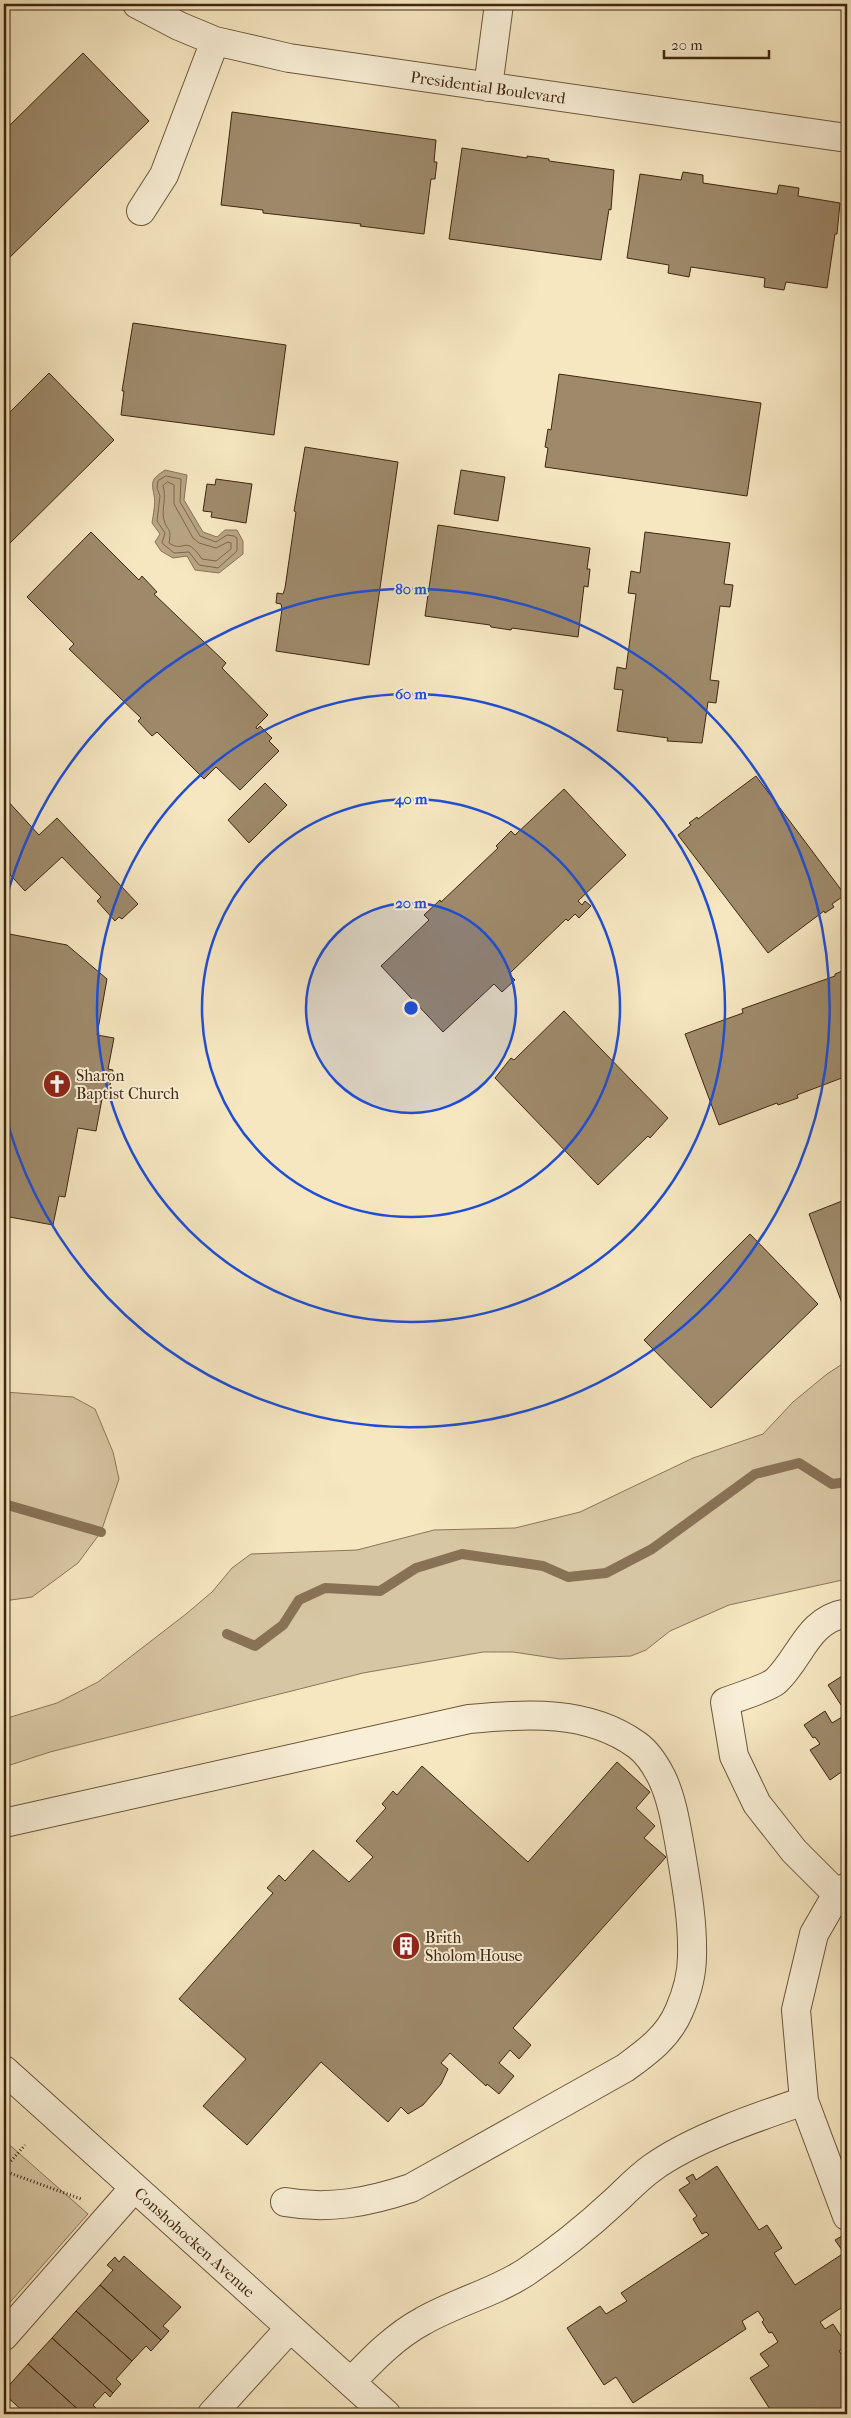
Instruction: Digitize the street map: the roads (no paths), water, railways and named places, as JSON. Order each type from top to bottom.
[{"type":"street","name":"Presidential Boulevard","points":[[137,4],[179,26],[215,41],[299,59],[847,138]]},
{"type":"street","points":[[488,87],[499,4]]},
{"type":"street","points":[[141,211],[164,175],[215,41]]},
{"type":"street","points":[[847,1613],[838,1614],[812,1630],[802,1647],[774,1682],[725,1702],[734,1756],[757,1804],[794,1851],[842,1890],[814,1934],[796,2010],[804,2101],[847,2216]]},
{"type":"street","points":[[4,1823],[469,1719],[521,1715],[568,1717],[592,1722],[620,1734],[639,1746],[653,1762],[663,1779],[674,1815],[686,1884],[692,1957],[688,1987],[679,2012],[667,2032],[650,2050],[625,2068],[411,2188],[381,2198],[352,2204],[324,2206],[285,2202]]},
{"type":"street","name":"Conshohocken Avenue","points":[[4,2070],[386,2414]]},
{"type":"street","points":[[352,2382],[380,2352],[402,2334],[424,2320],[494,2290],[524,2273],[565,2244],[651,2168],[676,2154],[758,2116],[804,2101]]},
{"type":"street","points":[[4,2336],[134,2188]]},
{"type":"street","points":[[212,2414],[290,2328]]},
{"type":"water","points":[[165,470],[187,475],[184,500],[203,532],[217,537],[225,530],[237,530],[243,541],[243,554],[219,573],[195,570],[187,556],[173,558],[161,551],[155,542],[160,534],[152,523],[155,502],[153,480]]},
{"type":"waterway","points":[[227,1634],[255,1646],[283,1625],[299,1600],[325,1588],[380,1591],[416,1568],[462,1554],[543,1566],[568,1577],[606,1573],[652,1549],[755,1474],[799,1463],[832,1484],[847,1482]]},
{"type":"waterway","points":[[4,1504],[101,1532]]},
{"type":"place","name":"Sharon Baptist Church","points":[[57,1084]]},
{"type":"place","name":"Brith Sholom House","points":[[406,1946]]}]
